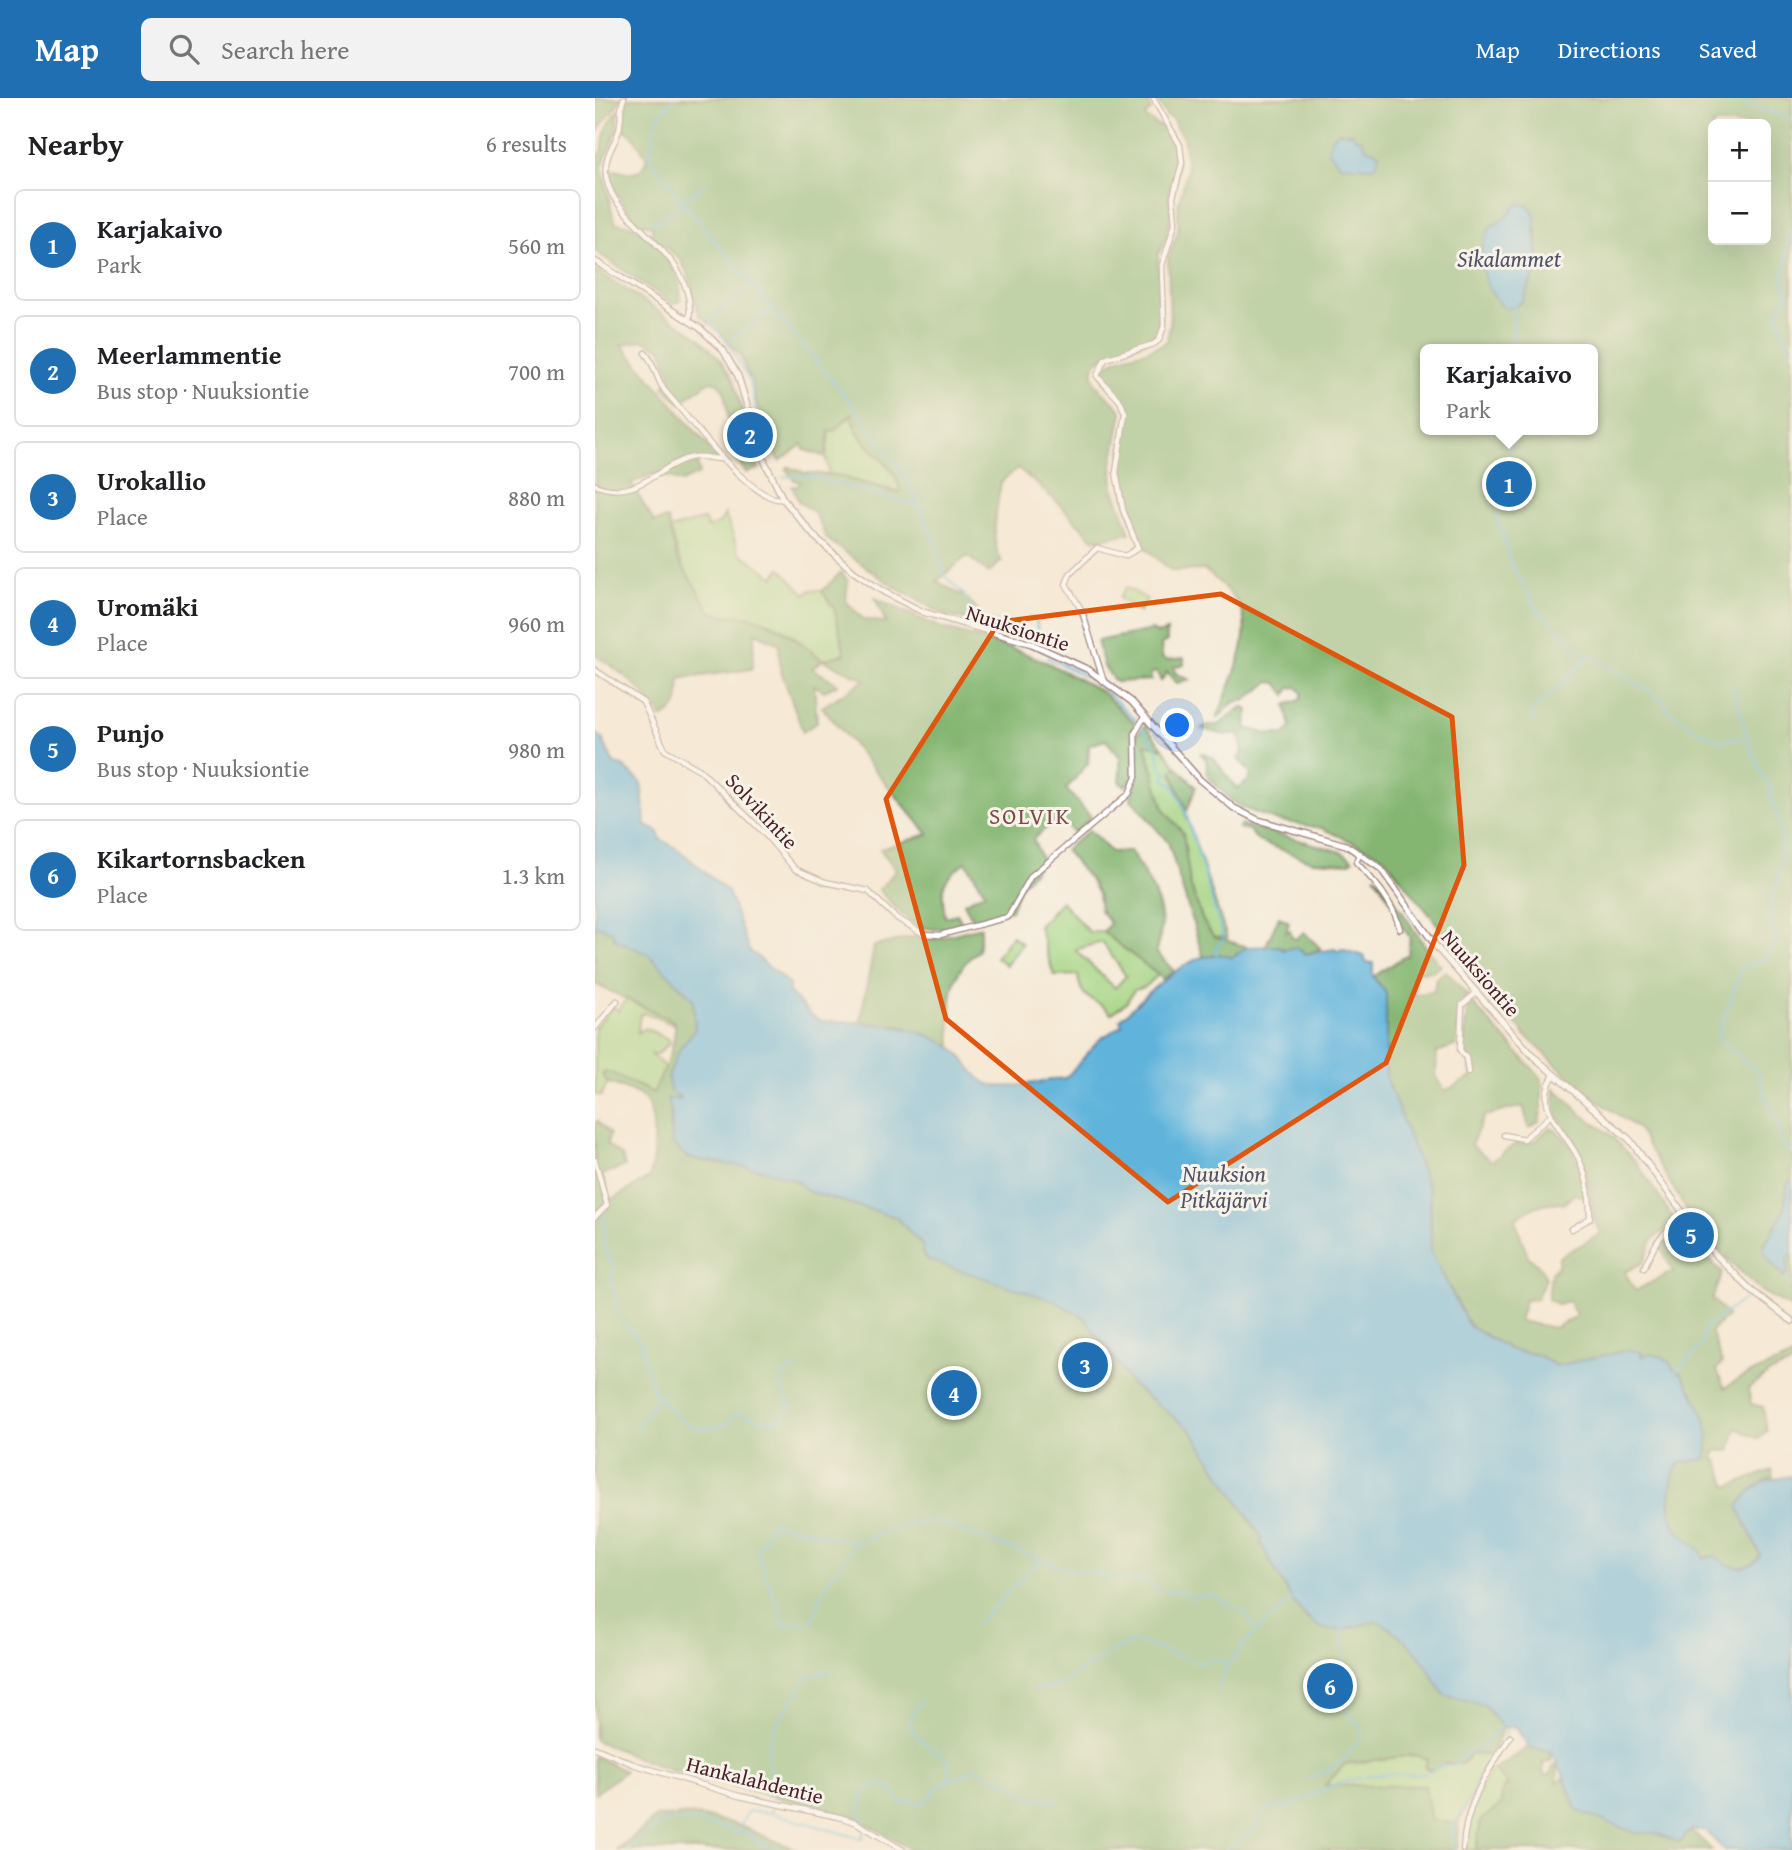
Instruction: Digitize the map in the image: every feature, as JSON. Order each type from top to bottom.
[{"type":"street","points":[[624,98],[619,131],[608,153],[606,175],[616,198],[634,222],[677,265],[689,298],[689,320]]},
{"type":"street","points":[[1103,679],[1082,611],[1066,584],[1070,574],[1097,548],[1125,556],[1138,548],[1123,510],[1116,472],[1125,413],[1120,401],[1097,376],[1105,359],[1154,344],[1159,340],[1164,326],[1162,265],[1175,224],[1174,197],[1181,172],[1181,154],[1177,138],[1153,98]]},
{"type":"street","name":"Nuuksiontie","points":[[595,261],[689,320],[712,338],[736,371],[763,458],[783,499],[824,546],[884,592],[946,621],[1052,651],[1103,679],[1146,716],[1201,780],[1234,808],[1258,820],[1331,839],[1360,853],[1390,878],[1430,939],[1476,993],[1553,1077],[1630,1140],[1653,1168],[1685,1218],[1739,1279],[1792,1321]]},
{"type":"street","points":[[645,354],[650,358],[655,378],[739,477],[767,498],[783,499]]},
{"type":"street","points":[[595,485],[603,488],[636,486],[695,457],[724,459]]},
{"type":"street","name":"Solvikintie","points":[[595,670],[643,702],[665,750],[700,770],[764,833],[795,869],[825,882],[868,891],[906,925],[935,935],[1008,917],[1026,883],[1050,858],[1123,802],[1136,777],[1135,733],[1146,716]]},
{"type":"street","points":[[1360,853],[1356,862],[1394,908],[1399,929]]},
{"type":"street","points":[[1468,1072],[1466,1058],[1460,1050],[1462,1006],[1476,993]]},
{"type":"street","points":[[595,1028],[617,1001]]},
{"type":"street","points":[[1553,1077],[1547,1102],[1550,1116],[1575,1149],[1587,1190],[1590,1218],[1572,1229]]},
{"type":"street","points":[[1504,1135],[1524,1139],[1550,1116]]},
{"type":"street","points":[[595,1160],[607,1205],[595,1217]]},
{"type":"street","points":[[1644,1268],[1654,1243],[1663,1232],[1685,1218]]},
{"type":"street","points":[[1463,1850],[1469,1807],[1485,1772],[1510,1737]]},
{"type":"street","name":"Hankalahdentie","points":[[595,1748],[633,1764],[739,1796],[839,1816],[855,1822],[903,1850]]},
{"type":"highlighted area","points":[[1221,594],[1452,717],[1464,865],[1386,1063],[1168,1202],[946,1019],[886,799],[999,622]]},
{"type":"green space","points":[[595,98],[622,98],[595,134]]},
{"type":"green space","points":[[627,98],[1147,98],[1151,111],[1146,114],[1146,118],[1165,129],[1171,136],[1177,162],[1177,175],[1169,189],[1171,218],[1166,239],[1158,254],[1161,329],[1143,343],[1105,357],[1096,363],[1093,372],[1096,384],[1122,412],[1112,464],[1113,487],[1130,533],[1094,540],[1055,500],[1018,468],[1001,482],[995,534],[1002,561],[989,573],[967,556],[937,581],[968,599],[987,621],[1019,626],[1026,636],[945,615],[894,587],[827,539],[814,512],[799,502],[792,486],[797,487],[800,482],[794,480],[786,469],[788,467],[805,473],[836,475],[895,493],[900,492],[898,480],[892,470],[859,435],[852,413],[834,431],[829,431],[826,457],[804,450],[803,444],[780,461],[766,436],[751,382],[740,355],[720,332],[699,315],[690,279],[681,260],[652,236],[652,226],[638,223],[613,188],[609,173],[613,170],[637,172],[647,158],[634,137],[622,127]]},
{"type":"green space","points":[[1156,98],[1792,98],[1792,1180],[1788,1182],[1788,1199],[1782,1215],[1764,1244],[1769,1261],[1783,1276],[1786,1276],[1788,1257],[1792,1255],[1792,1308],[1762,1292],[1717,1250],[1694,1223],[1638,1129],[1587,1093],[1526,1036],[1383,856],[1322,828],[1275,820],[1246,809],[1231,800],[1208,777],[1206,759],[1200,753],[1213,757],[1237,789],[1249,780],[1251,774],[1238,759],[1243,752],[1239,733],[1225,735],[1201,729],[1208,725],[1219,725],[1242,707],[1248,710],[1246,728],[1268,734],[1285,734],[1291,728],[1286,705],[1300,700],[1302,693],[1297,687],[1290,688],[1286,695],[1277,683],[1269,682],[1246,700],[1234,702],[1217,719],[1239,660],[1245,627],[1242,613],[1236,600],[1205,570],[1171,571],[1140,543],[1142,536],[1139,536],[1127,503],[1122,459],[1129,411],[1123,398],[1104,382],[1102,370],[1115,360],[1167,341],[1170,325],[1168,258],[1178,231],[1178,205],[1187,171],[1183,135],[1176,128],[1173,119],[1167,117]],"holes":[[[1504,219],[1537,229],[1538,267],[1522,302],[1481,263],[1482,249],[1486,237]]]},
{"type":"green space","points":[[618,110],[617,130],[602,167],[613,216],[616,223],[630,225],[650,238],[667,258],[678,280],[680,291],[680,301],[673,304],[595,251],[595,160],[603,150],[604,134]]},
{"type":"green space","points":[[595,269],[700,338],[719,358],[733,379],[759,469],[746,473],[734,454],[724,391],[718,383],[710,381],[680,403],[664,387],[671,376],[662,350],[644,340],[622,345],[721,461],[697,460],[699,474],[682,482],[656,473],[631,483],[654,522],[668,519],[676,556],[711,612],[745,616],[770,624],[823,660],[812,668],[838,684],[824,691],[814,685],[817,722],[803,732],[780,668],[779,644],[755,633],[752,669],[680,679],[677,706],[662,718],[632,682],[595,655]]},
{"type":"green space","points":[[853,413],[860,435],[884,461],[897,481],[900,492],[829,474],[826,457],[829,431],[834,431]]},
{"type":"green space","points":[[725,514],[739,552],[774,577],[780,568],[805,594],[810,590],[822,591],[834,608],[845,653],[823,660],[779,627],[757,620],[720,616],[703,604],[688,579],[670,529],[704,519],[708,528],[720,523]]},
{"type":"green space","points":[[841,572],[848,581],[846,601],[863,619],[886,623],[875,598],[939,627],[1014,649],[1048,663],[1101,691],[1135,723],[1133,778],[1126,786],[1120,783],[1120,757],[1106,740],[1089,745],[1088,763],[1066,789],[1091,817],[1074,833],[1066,824],[1053,822],[1033,839],[1042,861],[1019,887],[1011,910],[974,921],[964,903],[985,892],[966,862],[947,879],[943,891],[945,917],[957,914],[962,923],[948,928],[925,928],[906,918],[879,890],[896,870],[880,849],[928,834],[822,707],[865,680],[823,660],[845,654],[834,608],[822,591]]},
{"type":"green space","points":[[1126,587],[1147,599],[1139,612],[1119,598]]},
{"type":"green space","points":[[1152,630],[1158,634],[1167,631],[1167,641],[1161,644],[1162,657],[1166,660],[1184,658],[1184,665],[1174,667],[1175,673],[1190,680],[1176,683],[1167,672],[1161,681],[1157,672],[1151,673],[1151,680],[1115,682],[1104,666],[1097,641]]},
{"type":"green space","points":[[1145,725],[1163,748],[1145,744],[1164,810],[1183,833],[1190,884],[1203,921],[1213,936],[1247,947],[1232,958],[1220,954],[1213,958],[1203,956],[1168,842],[1131,799],[1140,764],[1137,734]]},
{"type":"green space","points":[[1145,744],[1163,748],[1176,766],[1172,773],[1227,938],[1213,936],[1203,921],[1190,884],[1183,833],[1164,810]]},
{"type":"green space","points":[[1176,766],[1196,787],[1187,811],[1172,772]]},
{"type":"green space","points":[[1241,824],[1342,852],[1353,860],[1348,863],[1312,861],[1258,841],[1249,830],[1239,828]]},
{"type":"green space","points":[[1089,830],[1111,852],[1130,851],[1152,888],[1161,920],[1156,952],[1174,971],[1163,979],[1103,932],[1110,923],[1100,910],[1098,894],[1065,850]]},
{"type":"green space","points":[[1374,875],[1441,966],[1433,971],[1415,972],[1414,995],[1434,991],[1436,978],[1446,971],[1468,996],[1459,1003],[1457,1045],[1437,1052],[1436,1076],[1445,1091],[1472,1077],[1468,1056],[1463,1049],[1467,1009],[1473,1004],[1542,1079],[1539,1122],[1529,1128],[1523,1106],[1484,1116],[1471,1145],[1492,1161],[1515,1144],[1535,1141],[1550,1127],[1566,1140],[1580,1166],[1585,1197],[1574,1194],[1564,1204],[1538,1206],[1515,1220],[1528,1256],[1541,1268],[1546,1278],[1536,1299],[1525,1300],[1519,1321],[1554,1328],[1577,1316],[1568,1301],[1557,1304],[1548,1299],[1551,1273],[1558,1266],[1559,1257],[1600,1234],[1582,1159],[1555,1109],[1555,1088],[1583,1115],[1610,1134],[1637,1163],[1675,1221],[1652,1240],[1644,1262],[1625,1272],[1635,1291],[1673,1271],[1658,1243],[1679,1225],[1722,1273],[1712,1299],[1728,1316],[1711,1331],[1722,1363],[1716,1370],[1725,1388],[1742,1377],[1792,1357],[1792,1364],[1769,1373],[1748,1389],[1751,1404],[1763,1407],[1767,1431],[1759,1439],[1736,1428],[1730,1451],[1716,1451],[1713,1459],[1717,1460],[1728,1487],[1772,1470],[1773,1478],[1766,1480],[1738,1507],[1760,1555],[1750,1565],[1736,1567],[1709,1556],[1703,1559],[1674,1523],[1670,1496],[1676,1469],[1680,1463],[1706,1459],[1708,1447],[1703,1414],[1681,1373],[1640,1358],[1578,1361],[1556,1366],[1538,1355],[1511,1350],[1469,1325],[1431,1252],[1430,1193],[1386,1077],[1386,993],[1373,977],[1408,954],[1410,937]]},
{"type":"green space","points":[[1061,901],[1089,932],[1103,932],[1159,974],[1145,987],[1134,990],[1127,1002],[1111,1014],[1083,992],[1078,975],[1054,976],[1039,926]],"holes":[[[1102,942],[1126,976],[1115,988],[1075,950]]]},
{"type":"green space","points":[[1279,917],[1289,922],[1286,932],[1290,930],[1292,938],[1296,939],[1304,932],[1321,949],[1306,954],[1301,949],[1269,948],[1266,945]]},
{"type":"green space","points":[[595,925],[611,931],[616,940],[648,954],[693,999],[695,1029],[679,1050],[668,1077],[680,1101],[668,1099],[671,1110],[669,1126],[688,1158],[768,1170],[797,1182],[807,1191],[896,1217],[922,1245],[1055,1301],[1085,1318],[1132,1385],[1191,1430],[1262,1538],[1260,1542],[1305,1618],[1332,1630],[1378,1621],[1409,1644],[1444,1695],[1485,1706],[1503,1728],[1491,1755],[1470,1754],[1462,1764],[1446,1763],[1434,1770],[1425,1768],[1427,1759],[1414,1755],[1345,1764],[1325,1785],[1425,1786],[1431,1820],[1458,1824],[1457,1850],[911,1850],[855,1817],[662,1768],[595,1740],[595,1123],[597,1121],[610,1134],[607,1145],[622,1156],[625,1166],[602,1175],[611,1200],[650,1177],[653,1126],[645,1100],[632,1091],[605,1081],[602,1074],[610,1072],[653,1093],[671,1050],[675,1022],[595,984]]},
{"type":"green space","points":[[981,927],[978,951],[967,960],[955,982],[950,1006],[951,1046],[905,1027],[860,1022],[874,946],[917,936],[934,939]]},
{"type":"green space","points":[[1012,936],[1022,944],[1006,965],[996,957]]},
{"type":"green space","points":[[626,999],[675,1022],[675,1025],[644,1013],[640,1015],[637,1033],[645,1028],[668,1039],[669,1043],[658,1054],[651,1054],[666,1068],[653,1093],[605,1071],[605,1081],[608,1083],[601,1096],[595,1094],[595,1027],[614,1006],[618,1011]]},
{"type":"green space","points":[[1529,1747],[1550,1752],[1551,1761],[1543,1763],[1544,1775],[1550,1775],[1553,1766],[1558,1763],[1557,1783],[1566,1775],[1568,1791],[1636,1833],[1655,1833],[1680,1842],[1691,1830],[1712,1850],[1476,1850],[1481,1820],[1501,1805],[1502,1791],[1508,1784],[1494,1770]]},
{"type":"green space","points":[[1470,1754],[1491,1755],[1458,1824],[1431,1821],[1324,1786],[1345,1764],[1414,1755],[1462,1764]]},
{"type":"green space","points":[[595,1756],[625,1771],[595,1794]]},
{"type":"green space","points":[[1490,1770],[1494,1770],[1508,1784],[1502,1791],[1501,1805],[1481,1820],[1476,1850],[1465,1850],[1469,1816]]},
{"type":"green space","points":[[692,1815],[733,1823],[797,1850],[618,1850],[656,1817]]},
{"type":"water","points":[[1338,132],[1353,133],[1354,137],[1362,139],[1366,148],[1379,153],[1376,167],[1340,165],[1328,151],[1332,137]]},
{"type":"water","name":"Sikalammet","points":[[1518,204],[1528,205],[1534,212],[1538,267],[1522,301],[1513,308],[1504,308],[1496,300],[1485,280],[1482,248],[1491,227],[1504,219]]},
{"type":"water","name":"Nuuksion Pitkäjärvi","points":[[595,733],[602,738],[614,764],[623,766],[641,782],[646,826],[658,831],[660,839],[678,849],[728,892],[749,950],[789,984],[789,992],[812,1016],[822,1021],[871,1023],[903,1028],[933,1037],[954,1049],[979,1078],[992,1085],[1018,1086],[1066,1078],[1099,1040],[1122,1025],[1120,1020],[1146,995],[1176,971],[1202,957],[1220,954],[1232,958],[1247,947],[1279,946],[1283,950],[1296,947],[1306,954],[1335,949],[1339,952],[1341,949],[1364,956],[1366,962],[1373,963],[1373,977],[1386,993],[1386,1077],[1430,1193],[1431,1252],[1469,1326],[1511,1350],[1538,1355],[1556,1366],[1630,1350],[1642,1352],[1641,1357],[1649,1354],[1664,1357],[1681,1373],[1703,1414],[1708,1447],[1706,1459],[1680,1463],[1676,1469],[1671,1486],[1671,1514],[1676,1528],[1702,1552],[1703,1559],[1716,1556],[1726,1564],[1739,1567],[1756,1560],[1760,1555],[1738,1507],[1755,1487],[1774,1479],[1792,1476],[1792,1850],[1724,1850],[1705,1830],[1691,1830],[1680,1842],[1655,1833],[1636,1833],[1577,1811],[1563,1774],[1550,1752],[1529,1747],[1515,1726],[1503,1728],[1485,1706],[1444,1695],[1417,1653],[1400,1636],[1378,1621],[1329,1630],[1307,1618],[1280,1580],[1260,1542],[1262,1538],[1191,1430],[1132,1385],[1085,1318],[1055,1301],[928,1260],[922,1252],[922,1245],[896,1217],[807,1191],[798,1181],[765,1170],[688,1158],[672,1143],[671,1110],[667,1098],[680,1100],[680,1097],[670,1091],[668,1077],[679,1050],[695,1029],[693,999],[648,954],[616,940],[611,931],[595,925]]},
{"type":"water","points":[[1792,1180],[1792,1255],[1788,1257],[1786,1277],[1769,1261],[1763,1249],[1784,1210],[1788,1182]]},
{"type":"waterway","points":[[1730,98],[1792,119]]},
{"type":"waterway","points":[[673,99],[658,117],[649,157],[683,203],[851,402],[906,477],[937,546],[945,576],[965,596],[981,624],[1015,628],[1020,620]]},
{"type":"waterway","points":[[651,224],[665,217],[705,184]]},
{"type":"waterway","points":[[1792,229],[1783,278],[1788,297],[1776,314],[1792,352]]},
{"type":"waterway","points":[[754,285],[709,321],[728,343],[750,382],[760,426],[765,430]]},
{"type":"waterway","points":[[1513,308],[1513,344]]},
{"type":"waterway","points":[[729,342],[771,309]]},
{"type":"waterway","points":[[1509,435],[1512,441],[1497,519],[1510,555],[1508,558],[1538,611],[1569,638],[1577,649],[1657,695],[1674,715],[1697,730],[1719,740],[1747,738],[1761,773],[1771,788],[1781,835],[1780,869],[1770,910],[1772,927],[1777,937],[1764,958],[1741,969],[1717,1038],[1759,1073],[1765,1096],[1778,1123],[1781,1139],[1792,1152]]},
{"type":"waterway","points":[[782,477],[810,476],[920,506]]},
{"type":"waterway","points":[[1027,616],[1036,619],[1038,633],[1046,635],[1049,645]]},
{"type":"waterway","points":[[1532,721],[1532,711],[1566,681],[1588,655]]},
{"type":"waterway","points":[[1047,657],[1095,681],[1136,720]]},
{"type":"waterway","points":[[1734,688],[1747,737]]},
{"type":"waterway","points":[[1142,727],[1158,751],[1161,768],[1167,772],[1164,777],[1175,788],[1186,813],[1224,939],[1215,948],[1217,956]]},
{"type":"waterway","points":[[605,1213],[604,1247],[615,1270],[611,1277],[617,1313],[640,1342],[653,1391],[683,1421],[699,1429],[724,1426],[738,1413],[767,1421],[781,1419],[791,1406],[782,1387],[782,1374],[797,1368]]},
{"type":"waterway","points":[[1786,1277],[1792,1285]]},
{"type":"waterway","points":[[1676,1371],[1701,1346],[1705,1327],[1746,1298]]},
{"type":"waterway","points":[[636,1429],[659,1396]]},
{"type":"waterway","points":[[857,1542],[827,1582],[812,1623],[785,1625],[757,1552],[772,1523],[857,1542],[913,1522],[936,1521],[1072,1571],[1097,1572],[1107,1579],[1149,1582],[1160,1591]]},
{"type":"waterway","points":[[977,1624],[1040,1560]]},
{"type":"waterway","points":[[1165,1591],[1187,1593],[1193,1598],[1211,1594],[1245,1613],[1255,1629]]},
{"type":"waterway","points":[[1218,1691],[1221,1678],[1237,1653],[1293,1598]]},
{"type":"waterway","points":[[1308,1779],[1326,1771],[1347,1756],[1362,1731],[1347,1711],[1351,1676],[1343,1652],[1343,1628]]},
{"type":"waterway","points":[[1034,1690],[1061,1685],[1109,1653],[1135,1641],[1187,1659]]},
{"type":"waterway","points":[[1193,1661],[1202,1663],[1215,1659],[1227,1664]]},
{"type":"waterway","points":[[774,1799],[768,1751],[772,1735],[806,1676],[830,1671]]},
{"type":"waterway","points":[[922,1700],[909,1721],[920,1739],[950,1761],[948,1782]]},
{"type":"waterway","points":[[1366,1777],[1380,1774],[1423,1774],[1445,1765],[1454,1765],[1468,1753],[1481,1751],[1484,1742],[1493,1736],[1500,1725]]},
{"type":"waterway","points":[[1455,1850],[1452,1827],[1469,1802],[1479,1775],[1501,1746],[1508,1727]]},
{"type":"waterway","points":[[865,1823],[859,1812],[864,1792],[876,1784],[886,1785],[902,1803],[911,1800],[918,1805],[932,1796],[935,1788],[976,1768],[1015,1787],[1025,1798],[1057,1801]]},
{"type":"waterway","points":[[1266,1810],[1275,1805],[1284,1808],[1338,1783],[1361,1778]]},
{"type":"waterway","points":[[738,1831],[748,1811],[771,1813],[772,1807]]},
{"type":"waterway","points":[[771,1813],[862,1839],[864,1831]]},
{"type":"waterway","points":[[1226,1850],[1254,1830],[1263,1813]]},
{"type":"waterway","points":[[627,1850],[663,1823],[676,1821],[693,1821],[751,1835],[758,1842],[779,1850]]},
{"type":"place","name":"Meerlammentie","points":[[750,435]]},
{"type":"place","name":"Karjakaivo","points":[[1509,484]]},
{"type":"place","name":"Punjo","points":[[1691,1235]]},
{"type":"place","name":"Urokallio","points":[[1085,1365]]},
{"type":"place","name":"Uromäki","points":[[954,1393]]},
{"type":"place","name":"Kikartornsbacken","points":[[1330,1686]]},
{"type":"district","name":"SOLVIK","points":[[1030,815]]}]
